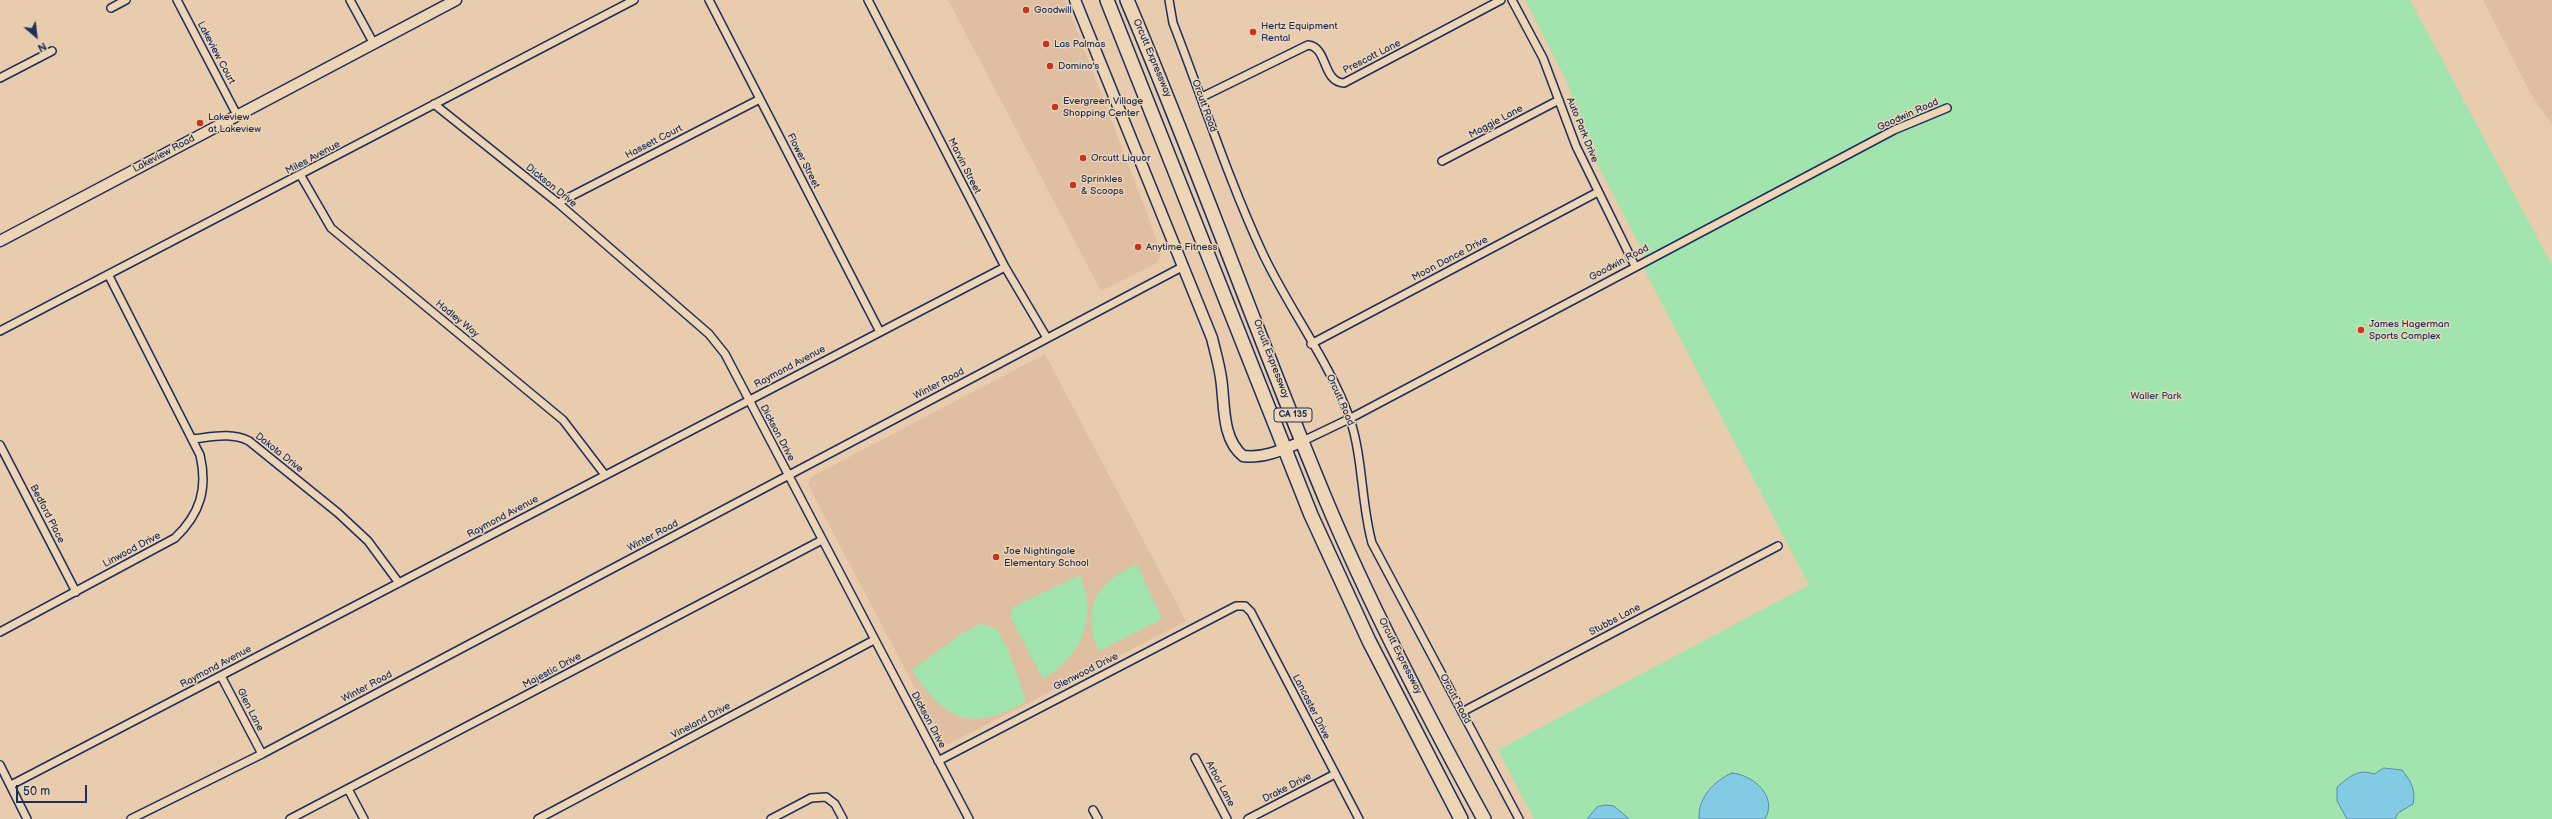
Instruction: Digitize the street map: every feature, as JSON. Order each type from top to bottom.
[{"type":"highway","name":"Orcutt Expressway","points":[[1107,0],[1284,450],[1369,641],[1461,819]]},
{"type":"highway","name":"Orcutt Expressway","points":[[1127,0],[1183,132],[1328,506],[1388,634],[1484,819]]},
{"type":"street","points":[[111,8],[126,0]]},
{"type":"street","name":"Lakeview Court","points":[[177,0],[237,116]]},
{"type":"street","points":[[350,0],[374,44]]},
{"type":"street","name":"Lakeview Road","points":[[0,241],[456,0]]},
{"type":"street","name":"Miles Avenue","points":[[0,331],[301,176],[434,104],[634,0]]},
{"type":"street","name":"Flower Street","points":[[709,0],[880,332]]},
{"type":"street","name":"Marvin Street","points":[[868,0],[1005,267],[1047,338]]},
{"type":"street","points":[[1075,0],[1212,338],[1221,376],[1227,430],[1233,444],[1243,456],[1252,458],[1284,450],[1303,441]]},
{"type":"street","name":"Orcutt Road","points":[[1169,0],[1173,23],[1218,143],[1262,252],[1285,300],[1333,382],[1350,419],[1356,444],[1364,514],[1372,543],[1519,819]]},
{"type":"street","name":"Prescott Lane","points":[[1202,97],[1308,45],[1317,48],[1332,78],[1337,82],[1344,83],[1501,0]]},
{"type":"street","name":"Auto Park Drive","points":[[1512,0],[1543,58],[1576,146],[1635,266]]},
{"type":"street","points":[[0,78],[52,51]]},
{"type":"street","name":"Hassett Court","points":[[558,203],[760,99]]},
{"type":"street","name":"Maggie Lane","points":[[1442,162],[1559,100]]},
{"type":"street","name":"Dickson Drive","points":[[434,104],[558,203],[709,334],[725,354],[969,819]]},
{"type":"street","name":"Goodwin Road","points":[[1303,441],[1350,419],[1635,266],[1894,130],[1947,108]]},
{"type":"street","name":"Hadley Way","points":[[301,176],[331,228],[563,420],[605,475]]},
{"type":"street","name":"Moon Dance Drive","points":[[1311,344],[1598,192]]},
{"type":"street","name":"Raymond Avenue","points":[[11,785],[1005,267]]},
{"type":"street","name":"Winter Road","points":[[131,819],[262,754],[1182,267]]},
{"type":"street","points":[[109,276],[192,439]]},
{"type":"street","name":"Dakota Drive","points":[[192,439],[238,436],[255,445],[338,513],[368,541],[399,583]]},
{"type":"street","name":"Linwood Drive","points":[[0,632],[175,538],[186,528],[201,501],[204,485],[200,455],[192,439]]},
{"type":"street","name":"Bedford Place","points":[[0,445],[76,592]]},
{"type":"street","name":"Majestic Drive","points":[[290,819],[822,540]]},
{"type":"street","name":"Stubbs Lane","points":[[1462,712],[1778,546]]},
{"type":"street","name":"Glenwood Drive","points":[[938,761],[1236,606],[1245,606]]},
{"type":"street","name":"Lancaster Drive","points":[[1245,606],[1251,612],[1359,819]]},
{"type":"street","name":"Vineland Drive","points":[[538,819],[874,640]]},
{"type":"street","name":"Glen Lane","points":[[221,676],[262,754]]},
{"type":"street","name":"Arbor Lane","points":[[1195,758],[1227,819]]},
{"type":"street","points":[[0,765],[27,819]]},
{"type":"street","name":"Drake Drive","points":[[1248,819],[1335,774]]},
{"type":"street","points":[[348,789],[364,819]]},
{"type":"street","points":[[771,819],[811,798],[826,797],[835,804],[843,819]]},
{"type":"street","points":[[1094,810],[1098,819]]},
{"type":"shaded area","name":"Evergreen Village Shopping Center","points":[[948,0],[1065,0],[1147,213],[1161,254],[1157,263],[1101,291]]},
{"type":"shaded area","points":[[2483,0],[2552,0],[2552,125],[2531,94]]},
{"type":"shaded area","points":[[1045,354],[1186,621],[949,744],[944,743],[808,485],[811,477]]},
{"type":"green space","name":"Waller Park","points":[[1525,0],[2410,0],[2552,265],[2552,819],[1534,819],[1498,750],[1809,585],[1645,271],[1642,250],[1589,148],[1567,82]]},
{"type":"green space","points":[[1137,564],[1162,619],[1099,651],[1093,636],[1091,622],[1092,610],[1096,598],[1102,588],[1111,579]]},
{"type":"green space","points":[[1080,575],[1085,591],[1087,606],[1083,634],[1077,647],[1068,659],[1057,670],[1043,679],[1010,616],[1013,607]]},
{"type":"green space","points":[[980,624],[997,629],[1009,652],[1026,701],[1007,711],[990,717],[975,719],[961,717],[948,711],[936,701],[912,670],[961,634]]},
{"type":"water","points":[[2384,768],[2402,770],[2412,786],[2414,794],[2413,804],[2398,813],[2395,819],[2347,819],[2337,801],[2337,787],[2354,774],[2368,772],[2374,774]]},
{"type":"water","points":[[1732,773],[1748,778],[1762,788],[1768,803],[1768,811],[1765,819],[1699,819],[1701,804],[1708,791],[1719,780]]},
{"type":"water","points":[[1606,805],[1614,806],[1629,819],[1587,819],[1597,807]]},
{"type":"place","name":"Goodwill","points":[[1026,10]]},
{"type":"place","name":"Hertz Equipment Rental","points":[[1253,32]]},
{"type":"place","name":"Las Palmas","points":[[1046,44]]},
{"type":"place","name":"Domino's","points":[[1050,66]]},
{"type":"place","name":"Evergreen Village Shopping Center","points":[[1055,107]]},
{"type":"place","name":"Lakeview at Lakeview","points":[[200,123]]},
{"type":"place","name":"Orcutt Liquor","points":[[1083,158]]},
{"type":"place","name":"Sprinkles & Scoops","points":[[1073,185]]},
{"type":"place","name":"Anytime Fitness","points":[[1138,247]]},
{"type":"place","name":"James Hagerman Sports Complex","points":[[2361,330]]},
{"type":"place","name":"Joe Nightingale Elementary School","points":[[996,557]]}]
